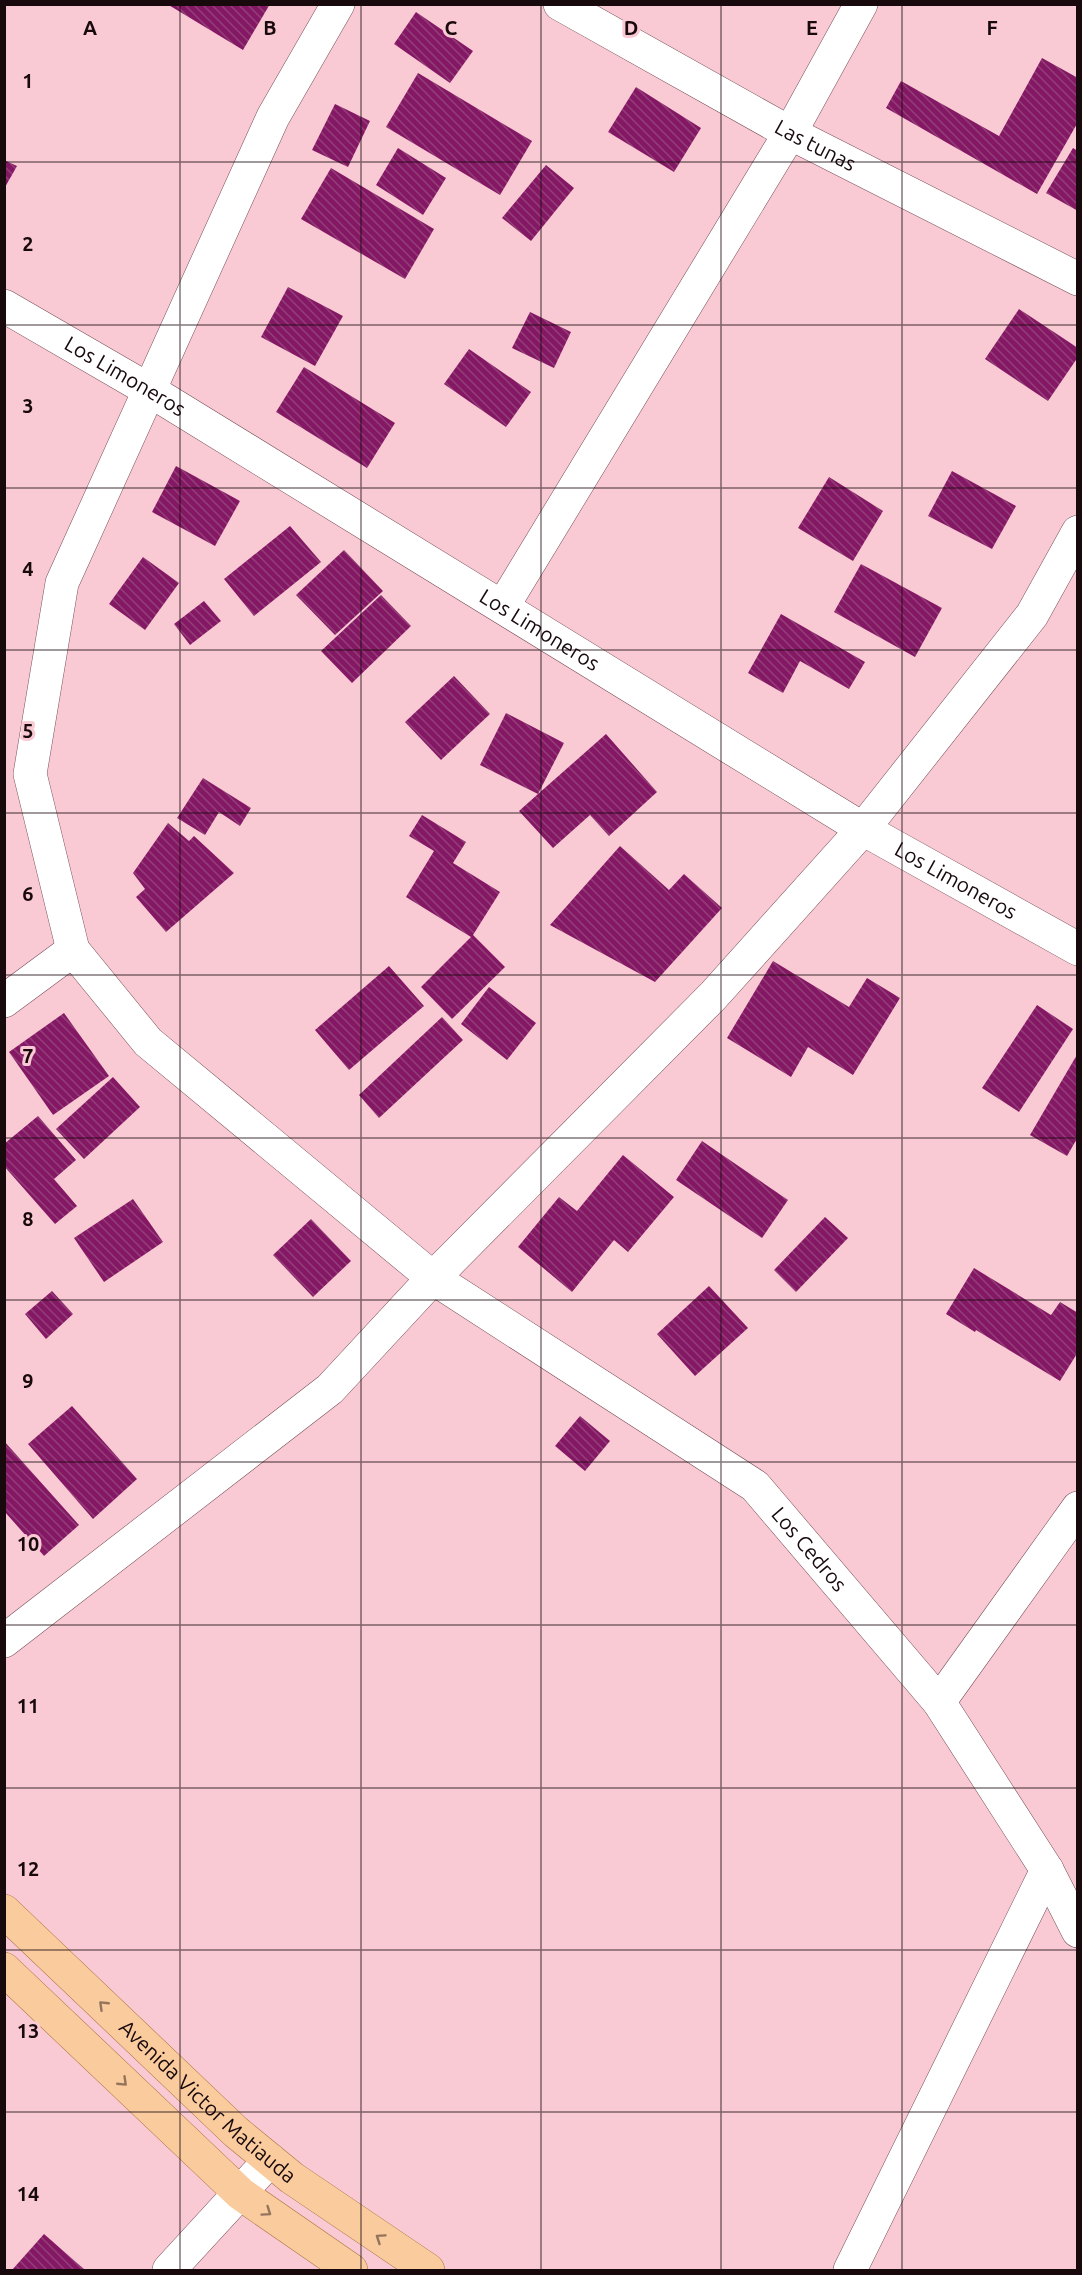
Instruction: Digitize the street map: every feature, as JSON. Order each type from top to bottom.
[{"type":"main road","name":"Avenida Victor Matiauda","points":[[4,1911],[236,2132],[270,2160],[428,2271]]},
{"type":"main road","name":"Avenida Victor Matiauda","points":[[4,1969],[241,2194],[351,2271]]},
{"type":"street","points":[[4,1001],[73,950],[30,774],[62,583],[273,117],[338,4]]},
{"type":"street","name":"Las tunas","points":[[560,4],[790,134],[1077,279]]},
{"type":"street","points":[[503,606],[790,134],[861,4]]},
{"type":"street","name":"Los Limoneros","points":[[4,306],[149,390],[863,829],[1077,949]]},
{"type":"street","points":[[4,1641],[330,1389],[433,1278],[713,996],[863,829],[1032,615],[1077,532]]},
{"type":"street","name":"Los Cedros","points":[[73,950],[148,1042],[433,1278],[755,1485],[939,1702],[1047,1870],[1077,1931]]},
{"type":"street","points":[[939,1702],[1077,1508]]},
{"type":"street","points":[[850,2271],[1047,1870]]},
{"type":"street","points":[[169,2271],[270,2160]]},
{"type":"building","points":[[167,4],[270,4],[243,50]]},
{"type":"building","points":[[416,12],[473,51],[450,83],[394,44]]},
{"type":"building","points":[[1042,58],[1078,78],[1078,122],[1037,194],[886,108],[901,81],[999,136]]},
{"type":"building","points":[[418,73],[532,141],[500,195],[386,127]]},
{"type":"building","points":[[636,87],[701,128],[674,172],[608,132]]},
{"type":"building","points":[[335,104],[370,121],[348,167],[312,150]]},
{"type":"building","points":[[398,148],[446,178],[423,215],[376,185]]},
{"type":"building","points":[[1073,148],[1078,151],[1078,211],[1046,193]]},
{"type":"building","points":[[4,160],[17,166],[4,189]]},
{"type":"building","points":[[546,165],[574,188],[531,241],[502,218]]},
{"type":"building","points":[[331,168],[434,229],[405,279],[301,219]]},
{"type":"building","points":[[288,287],[343,316],[315,366],[261,337]]},
{"type":"building","points":[[1019,309],[1078,348],[1078,357],[1048,401],[985,359]]},
{"type":"building","points":[[530,312],[571,332],[554,368],[512,348]]},
{"type":"building","points":[[469,349],[531,392],[506,427],[444,384]]},
{"type":"building","points":[[304,367],[395,423],[367,468],[276,412]]},
{"type":"building","points":[[176,466],[240,501],[215,546],[152,512]]},
{"type":"building","points":[[952,471],[1016,506],[992,549],[928,516]]},
{"type":"building","points":[[829,477],[883,511],[853,561],[798,528]]},
{"type":"building","points":[[290,526],[321,562],[254,616],[224,579]]},
{"type":"building","points":[[344,550],[383,591],[335,635],[296,595]]},
{"type":"building","points":[[143,557],[179,583],[145,630],[109,604]]},
{"type":"building","points":[[861,564],[942,608],[915,657],[834,612]]},
{"type":"building","points":[[381,595],[411,626],[352,683],[321,651]]},
{"type":"building","points":[[204,601],[221,621],[190,645],[174,624]]},
{"type":"building","points":[[781,614],[865,662],[849,689],[800,661],[783,693],[748,673]]},
{"type":"building","points":[[454,676],[490,714],[441,760],[405,722]]},
{"type":"building","points":[[506,713],[564,743],[538,794],[480,765]]},
{"type":"building","points":[[606,734],[657,792],[609,836],[590,815],[553,848],[519,811]]},
{"type":"building","points":[[203,778],[251,808],[240,826],[219,812],[205,835],[177,818]]},
{"type":"building","points":[[422,815],[466,842],[453,863],[500,892],[473,935],[505,967],[452,1019],[421,987],[471,937],[406,897],[434,851],[409,836]]},
{"type":"building","points":[[168,823],[189,841],[194,836],[234,873],[166,932],[136,897],[145,889],[133,873]]},
{"type":"building","points":[[620,846],[669,890],[684,874],[722,908],[655,982],[550,925]]},
{"type":"building","points":[[773,961],[849,1007],[867,978],[900,998],[853,1075],[808,1047],[791,1077],[727,1038]]},
{"type":"building","points":[[389,966],[424,1006],[349,1070],[315,1030]]},
{"type":"building","points":[[489,987],[536,1023],[507,1060],[461,1024]]},
{"type":"building","points":[[1037,1005],[1073,1029],[1019,1112],[982,1088]]},
{"type":"building","points":[[64,1013],[109,1076],[53,1115],[9,1052]]},
{"type":"building","points":[[442,1017],[463,1040],[379,1118],[359,1095]]},
{"type":"building","points":[[1078,1053],[1078,1137],[1067,1156],[1030,1135]]},
{"type":"building","points":[[113,1077],[140,1107],[84,1159],[56,1129]]},
{"type":"building","points":[[38,1116],[76,1160],[54,1179],[77,1206],[55,1224],[4,1166],[4,1144]]},
{"type":"building","points":[[702,1141],[788,1200],[762,1238],[676,1180]]},
{"type":"building","points":[[623,1155],[674,1197],[628,1252],[614,1240],[572,1292],[518,1247],[559,1197],[577,1211]]},
{"type":"building","points":[[133,1199],[163,1242],[104,1282],[74,1238]]},
{"type":"building","points":[[825,1217],[848,1238],[796,1292],[774,1270]]},
{"type":"building","points":[[311,1219],[351,1261],[313,1297],[273,1255]]},
{"type":"building","points":[[974,1268],[1051,1315],[1060,1302],[1078,1313],[1078,1352],[1060,1381],[946,1314]]},
{"type":"building","points":[[709,1286],[748,1328],[695,1376],[657,1334]]},
{"type":"building","points":[[52,1291],[73,1314],[46,1339],[25,1314]]},
{"type":"building","points":[[72,1406],[137,1479],[93,1519],[28,1444]]},
{"type":"building","points":[[580,1416],[610,1441],[585,1471],[555,1446]]},
{"type":"building","points":[[4,1441],[79,1525],[44,1556],[4,1511]]},
{"type":"building","points":[[44,2234],[85,2270],[12,2270]]}]
